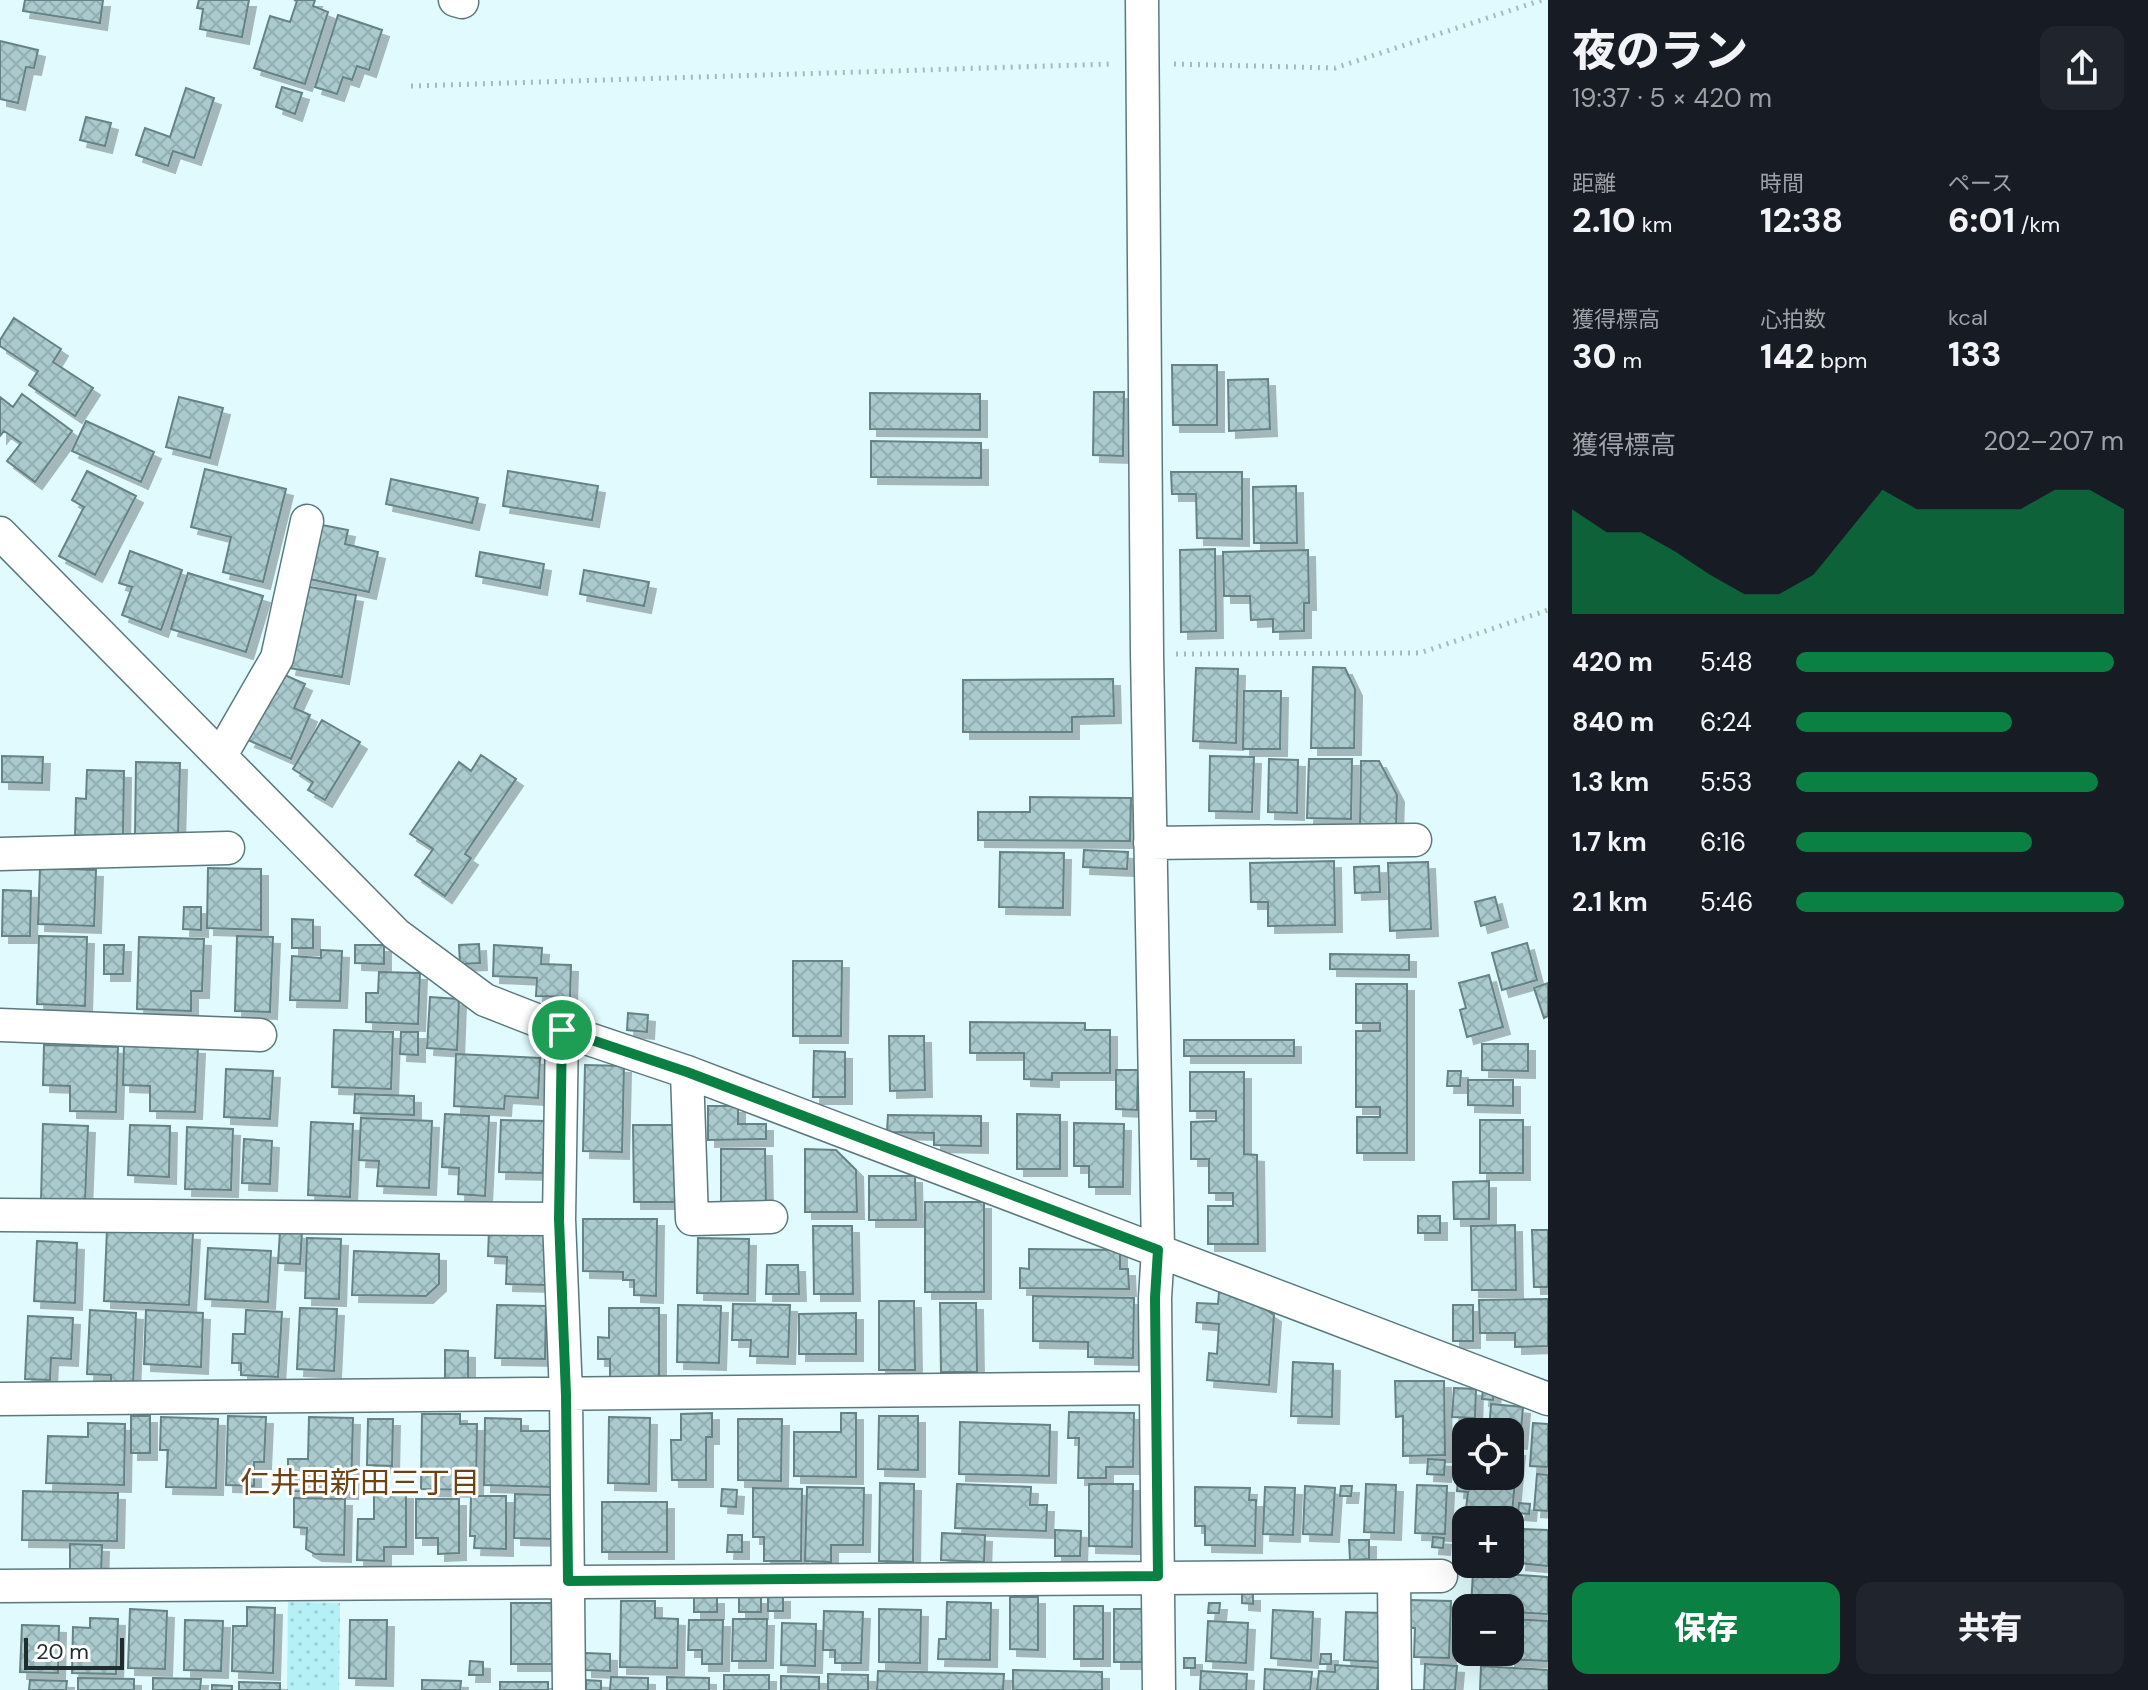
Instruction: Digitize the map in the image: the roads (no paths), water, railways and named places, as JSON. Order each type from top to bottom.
[{"type":"street","points":[[1142,0],[1147,654],[1158,1250],[1155,1298],[1159,1690]]},
{"type":"street","points":[[221,755],[277,658],[307,521]]},
{"type":"street","points":[[0,533],[396,934],[485,1000],[562,1030],[687,1072],[1548,1399]]},
{"type":"street","points":[[1150,843],[1415,840]]},
{"type":"street","points":[[0,854],[228,848]]},
{"type":"street","points":[[0,1025],[260,1035]]},
{"type":"street","points":[[562,1030],[559,1219],[566,1395],[569,1690]]},
{"type":"street","points":[[687,1072],[692,1219],[771,1217]]},
{"type":"street","points":[[0,1215],[559,1219]]},
{"type":"street","points":[[0,1399],[1156,1388]]},
{"type":"street","points":[[0,1586],[1441,1576]]},
{"type":"street","points":[[1394,1577],[1395,1690]]},
{"type":"district","name":"仁井田新田三丁目","points":[[360,1483]]}]
